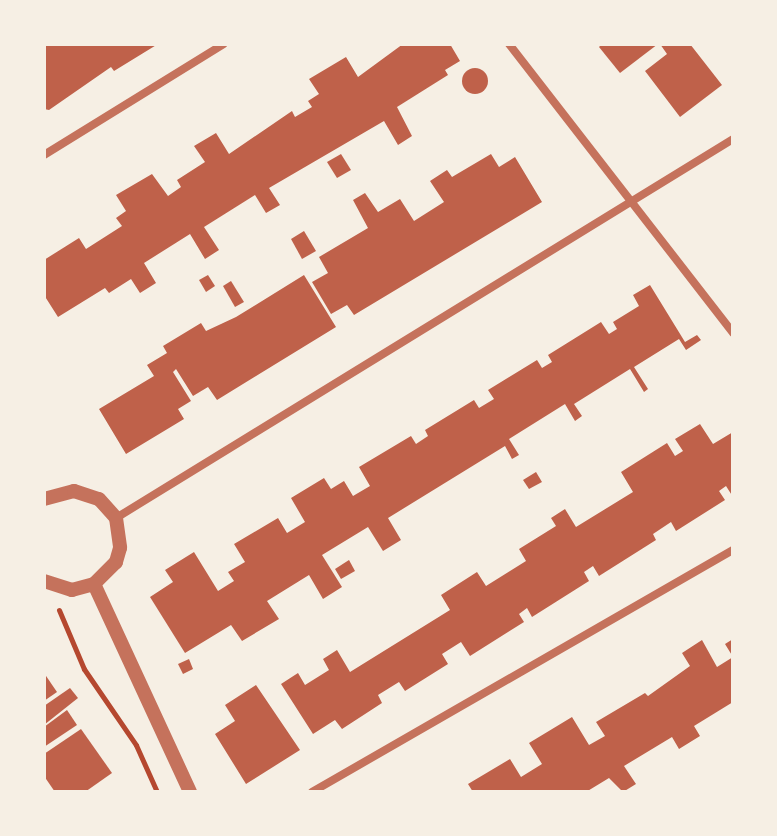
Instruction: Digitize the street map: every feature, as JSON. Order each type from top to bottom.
[{"type":"street","points":[[44,155],[224,44]]},
{"type":"street","points":[[509,44],[733,333]]},
{"type":"street","points":[[116,518],[733,139]]},
{"type":"street","points":[[44,581],[60,589],[94,584],[116,562],[120,548],[116,518],[87,493],[46,492]]},
{"type":"street","points":[[312,792],[733,550]]},
{"type":"street","points":[[94,584],[190,792]]},
{"type":"path","points":[[60,589],[59,612],[84,669],[136,745],[157,792]]},
{"type":"building","points":[[44,44],[158,44],[114,71],[111,67],[49,110],[44,109]]},
{"type":"building","points":[[403,44],[450,44],[460,61],[445,70],[448,75],[397,107],[412,136],[398,145],[384,121],[269,188],[280,205],[266,213],[255,195],[204,227],[219,250],[205,259],[190,234],[144,263],[156,283],[140,293],[131,279],[109,293],[105,288],[58,317],[44,295],[44,260],[79,238],[86,249],[122,226],[116,218],[126,211],[116,195],[152,174],[168,196],[181,187],[177,180],[205,162],[194,146],[216,133],[229,154],[292,111],[295,117],[312,107],[308,101],[319,94],[309,79],[346,57],[358,77]]},
{"type":"building","points":[[602,44],[658,44],[620,73],[599,47]]},
{"type":"building","points":[[660,44],[690,44],[722,85],[680,117],[645,71],[667,54]]},
{"type":"building","points":[[475,68],[484,72],[488,81],[484,90],[475,94],[466,90],[462,81],[466,72]]},
{"type":"building","points":[[341,154],[351,170],[337,178],[327,162]]},
{"type":"building","points":[[491,154],[499,167],[515,157],[542,202],[354,315],[347,305],[331,314],[312,282],[328,273],[319,257],[368,228],[353,200],[365,193],[378,212],[400,199],[414,221],[444,202],[430,181],[447,170],[452,177]]},
{"type":"building","points":[[304,231],[316,251],[302,259],[291,239]]},
{"type":"building","points":[[208,275],[215,286],[206,292],[199,280]]},
{"type":"building","points":[[304,275],[336,327],[217,400],[208,387],[193,396],[176,369],[173,372],[191,401],[178,409],[184,419],[126,454],[99,409],[154,376],[147,365],[167,353],[163,346],[201,323],[206,331],[236,317]]},
{"type":"building","points":[[231,281],[244,302],[235,307],[223,286]]},
{"type":"building","points":[[650,285],[685,342],[697,335],[701,340],[686,350],[679,339],[634,367],[648,389],[644,392],[630,369],[574,404],[582,416],[575,421],[565,404],[509,439],[519,455],[512,459],[505,446],[388,518],[401,540],[383,551],[368,527],[322,555],[342,587],[323,599],[309,575],[267,601],[279,619],[242,641],[231,625],[185,653],[150,597],[173,582],[165,570],[194,552],[218,591],[234,581],[228,572],[245,562],[234,544],[278,518],[287,533],[305,522],[291,498],[324,478],[331,489],[344,481],[353,496],[370,486],[359,467],[411,436],[416,444],[428,436],[425,430],[474,400],[479,408],[494,399],[488,390],[537,360],[542,368],[552,362],[548,355],[601,322],[609,334],[617,329],[613,322],[639,306],[633,295]]},
{"type":"building","points":[[700,424],[713,444],[733,432],[733,497],[726,486],[719,491],[725,500],[676,531],[671,522],[653,534],[656,540],[599,576],[593,566],[584,572],[589,581],[532,617],[527,608],[519,614],[524,622],[470,656],[461,642],[442,654],[448,664],[405,691],[399,682],[378,695],[382,703],[342,729],[335,720],[313,734],[281,684],[298,673],[305,685],[329,670],[323,659],[337,650],[350,672],[450,610],[441,595],[477,572],[486,586],[526,561],[519,549],[556,526],[551,518],[565,509],[576,527],[633,492],[621,472],[667,443],[675,456],[683,451],[675,439]]},
{"type":"building","points":[[536,472],[542,482],[529,489],[523,480]]},
{"type":"building","points":[[349,560],[355,571],[341,579],[335,569]]},
{"type":"building","points":[[733,639],[733,657],[725,644]]},
{"type":"building","points":[[702,640],[717,667],[733,657],[733,702],[694,726],[700,736],[679,749],[672,737],[624,766],[636,784],[623,792],[609,778],[586,792],[473,792],[468,784],[510,759],[521,777],[542,764],[529,743],[572,717],[589,745],[605,736],[596,722],[645,693],[648,696],[690,666],[682,653]]},
{"type":"building","points":[[189,659],[193,669],[183,674],[178,664]]},
{"type":"building","points":[[44,673],[57,692],[44,701]]},
{"type":"building","points":[[256,685],[300,750],[246,784],[215,734],[235,721],[225,705]]},
{"type":"building","points":[[70,688],[78,698],[44,725],[44,706]]},
{"type":"building","points":[[67,710],[77,725],[44,747],[44,727]]},
{"type":"building","points":[[81,729],[112,773],[85,792],[55,792],[44,776],[44,754]]}]
